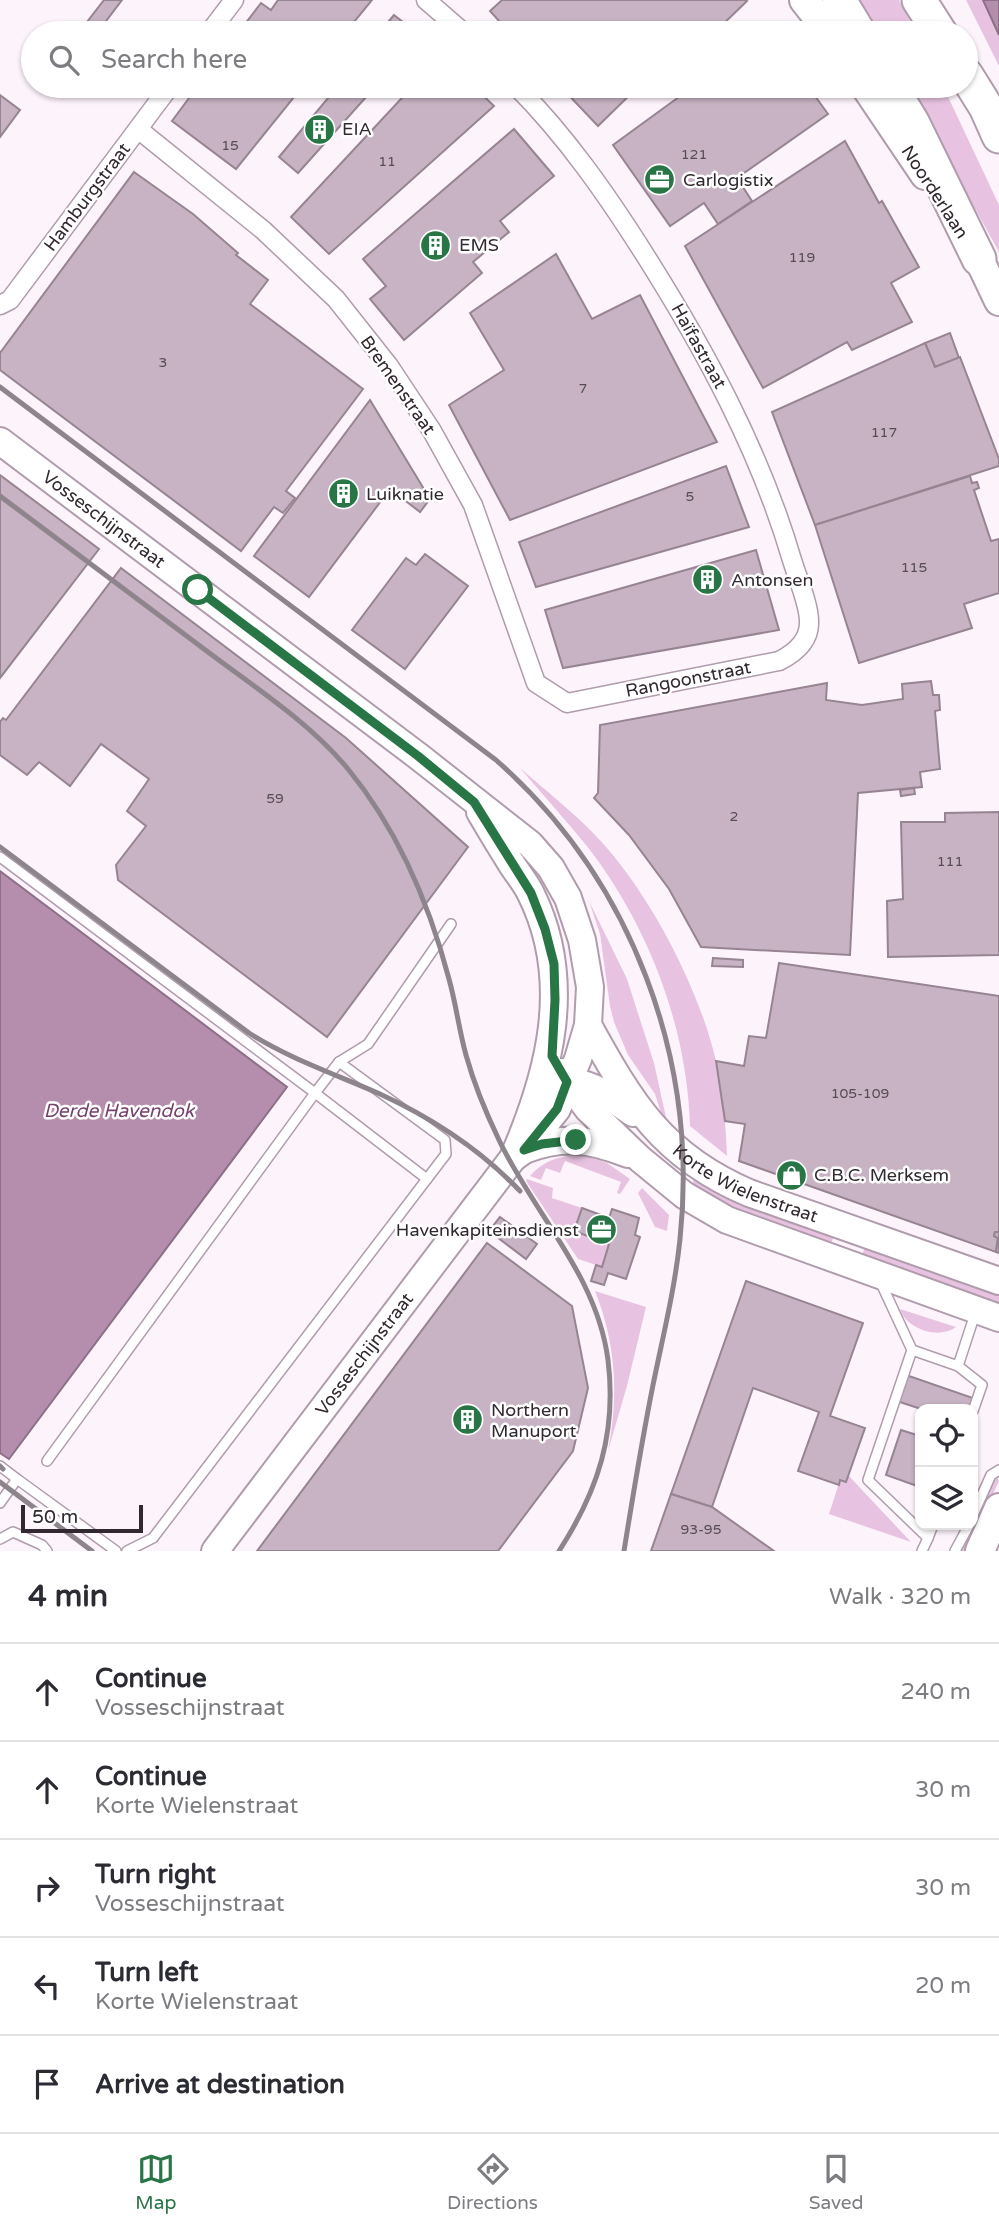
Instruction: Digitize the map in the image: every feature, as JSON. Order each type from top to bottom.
[{"type":"highway","points":[[839,0],[852,21]]},
{"type":"highway","points":[[919,0],[932,21]]},
{"type":"highway","points":[[945,0],[953,21]]},
{"type":"highway","points":[[978,84],[992,121]]},
{"type":"highway","points":[[978,96],[992,121]]},
{"type":"highway","points":[[897,98],[912,122],[979,259]]},
{"type":"main road","points":[[804,0],[821,21]]},
{"type":"main road","name":"Noorderlaan","points":[[874,98],[979,259],[999,301]]},
{"type":"main road","points":[[980,1551],[999,1508]]},
{"type":"street","points":[[218,21],[234,0]]},
{"type":"street","points":[[426,0],[450,21]]},
{"type":"street","name":"Hamburgstraat","points":[[0,305],[10,300],[161,98]]},
{"type":"street","name":"Haïfastraat","points":[[526,98],[577,156],[623,220],[713,367],[782,524],[810,622],[804,642]]},
{"type":"street","name":"Bremenstraat","points":[[138,129],[272,239],[336,299],[389,366],[432,431],[473,505],[536,683],[567,703]]},
{"type":"street","name":"Vosseschijnstraat","points":[[0,441],[418,756],[530,844],[551,868],[568,898],[582,940],[590,987],[588,1025],[578,1059],[557,1109],[519,1154],[215,1551]]},
{"type":"street","name":"Rangoonstraat","points":[[567,703],[779,661],[793,654],[804,642]]},
{"type":"street","name":"Vosseschijnstraat","points":[[474,802],[531,893],[545,929],[554,964],[554,1023],[544,1074],[519,1154]]},
{"type":"street","name":"Korte Wielenstraat","points":[[554,1023],[552,1056],[567,1082],[588,1109],[655,1155],[684,1195],[727,1220],[988,1315]]},
{"type":"street","name":"Korte Wielenstraat","points":[[588,1025],[617,1078],[647,1121],[655,1155]]},
{"type":"street","points":[[535,1098],[553,1085],[567,1082]]},
{"type":"street","name":"Korte Wielenstraat","points":[[567,1082],[584,1084],[610,1096],[647,1121]]},
{"type":"street","name":"Korte Wielenstraat","points":[[519,1154],[542,1144],[576,1140],[655,1155],[735,1187],[999,1281]]},
{"type":"street","points":[[844,1263],[854,1230]]},
{"type":"lane","points":[[0,857],[427,1179]]},
{"type":"lane","points":[[47,1461],[315,1093],[340,1062],[368,1044],[451,924]]},
{"type":"lane","points":[[127,1551],[153,1538],[446,1154],[444,1140],[340,1062]]},
{"type":"lane","points":[[878,1276],[912,1350],[868,1480],[928,1538]]},
{"type":"lane","points":[[958,1366],[988,1315]]},
{"type":"lane","points":[[912,1350],[958,1366],[982,1385],[975,1404]]},
{"type":"lane","points":[[0,1466],[116,1551]]},
{"type":"lane","points":[[978,1504],[991,1475],[999,1471]]},
{"type":"lane","points":[[0,1503],[18,1479]]},
{"type":"lane","points":[[922,1551],[931,1530]]},
{"type":"lane","points":[[955,1551],[966,1530]]},
{"type":"lane","points":[[0,1539],[13,1532],[41,1545],[47,1551]]},
{"type":"shaded area","points":[[854,0],[899,0],[910,21],[867,21]]},
{"type":"shaded area","points":[[966,0],[999,0],[999,66],[978,21]]},
{"type":"shaded area","points":[[914,98],[949,98],[999,205],[999,252]]},
{"type":"shaded area","points":[[520,768],[578,818],[615,858],[652,911],[669,941],[697,1002],[716,1061],[724,1108],[727,1156],[690,1126],[687,1088],[672,1014],[660,978],[628,908],[586,845]]},
{"type":"shaded area","points":[[589,901],[627,979],[654,1063],[667,1122],[662,1116],[655,1094],[628,1055],[614,1022],[600,934]]},
{"type":"shaded area","points":[[582,1155],[607,1163],[630,1179],[620,1194],[617,1193],[621,1182],[565,1161],[560,1173],[546,1168],[541,1180],[530,1176],[541,1166],[554,1160]]},
{"type":"shaded area","points":[[694,1178],[720,1193],[834,1235],[831,1244],[735,1209],[692,1186]]},
{"type":"shaded area","points":[[527,1179],[553,1188],[552,1198],[582,1208],[574,1231],[609,1244],[602,1267],[578,1259]]},
{"type":"shaded area","points":[[642,1188],[669,1215],[667,1231],[655,1227],[638,1193]]},
{"type":"shaded area","points":[[865,1246],[999,1293],[999,1304],[862,1256]]},
{"type":"shaded area","points":[[595,1291],[646,1307],[608,1451],[614,1410],[614,1370],[607,1330]]},
{"type":"shaded area","points":[[900,1309],[956,1327],[941,1332],[924,1330],[909,1322]]},
{"type":"shaded area","points":[[848,1475],[911,1542],[829,1514],[840,1480],[846,1482]]},
{"type":"shaded area","points":[[997,1477],[999,1481],[978,1526],[978,1514]]},
{"type":"shaded area","points":[[971,1530],[976,1530],[966,1551],[961,1551]]},
{"type":"water","points":[[983,0],[999,0],[999,35]]},
{"type":"water","name":"Derde Havendok","points":[[0,871],[287,1087],[9,1459],[0,1453]]},
{"type":"building","points":[[104,0],[122,0],[106,21],[88,21]]},
{"type":"building","points":[[278,0],[372,0],[355,21],[247,21],[261,3],[271,10]]},
{"type":"building","points":[[502,0],[747,1],[726,21],[499,21],[490,11]]},
{"type":"building","points":[[394,15],[402,21],[389,21]]},
{"type":"building","points":[[0,95],[20,110],[0,137]]},
{"type":"building","points":[[189,98],[293,98],[236,169],[172,121]]},
{"type":"building","name":"EIA","points":[[328,98],[365,98],[298,173],[279,157]]},
{"type":"building","points":[[402,98],[486,98],[494,106],[329,254],[291,217]]},
{"type":"building","points":[[571,98],[627,98],[598,126]]},
{"type":"building","points":[[678,98],[816,98],[828,114],[737,178],[752,201],[718,224],[704,203],[670,226],[613,145]]},
{"type":"building","name":"EMS","points":[[514,129],[554,176],[500,221],[509,232],[473,262],[482,273],[404,340],[370,299],[386,286],[363,259]]},
{"type":"building","points":[[845,141],[919,267],[891,283],[912,322],[852,350],[847,342],[763,388],[685,246]]},
{"type":"building","points":[[134,172],[193,214],[238,253],[236,255],[268,280],[250,304],[363,389],[286,491],[295,498],[283,513],[274,507],[241,551],[0,370],[0,353]]},
{"type":"building","points":[[556,254],[592,319],[640,295],[717,442],[510,520],[449,405],[504,370],[470,313]]},
{"type":"building","points":[[950,333],[959,358],[935,367],[925,343]]},
{"type":"building","points":[[925,343],[935,367],[960,357],[999,459],[999,466],[815,525],[772,412]]},
{"type":"building","name":"Luiknatie","points":[[370,400],[430,499],[420,512],[390,489],[309,597],[254,556]]},
{"type":"building","points":[[726,466],[749,527],[536,587],[519,542]]},
{"type":"building","points":[[0,475],[99,549],[0,678]]},
{"type":"building","points":[[970,476],[972,483],[977,482],[979,488],[974,490],[991,541],[999,539],[999,593],[964,604],[972,628],[859,663],[815,525]]},
{"type":"building","name":"Antonsen","points":[[756,550],[779,630],[563,668],[545,610]]},
{"type":"building","points":[[425,554],[468,586],[405,669],[352,630],[406,558],[416,565]]},
{"type":"building","points":[[121,568],[346,738],[468,847],[327,1037],[118,880],[116,865],[146,826],[127,811],[149,779],[101,744],[70,786],[39,762],[27,775],[0,755],[0,722],[3,718],[6,720]]},
{"type":"building","points":[[931,681],[933,695],[939,695],[940,710],[935,711],[940,769],[920,772],[922,787],[858,793],[850,955],[701,947],[669,889],[629,835],[594,798],[598,793],[600,725],[827,683],[826,700],[862,705],[903,699],[902,684]]},
{"type":"building","points":[[914,788],[915,794],[901,796],[900,790]]},
{"type":"building","points":[[999,812],[999,955],[888,957],[887,901],[903,899],[901,822],[945,822],[945,813]]},
{"type":"building","points":[[713,958],[743,960],[743,967],[712,966]]},
{"type":"building","points":[[779,963],[999,996],[999,1232],[995,1232],[994,1236],[998,1238],[996,1252],[739,1161],[745,1124],[725,1121],[716,1061],[744,1066],[749,1036],[766,1038]]},
{"type":"building","points":[[582,1208],[609,1218],[612,1209],[639,1218],[635,1235],[640,1237],[626,1279],[608,1273],[604,1285],[591,1281],[596,1265],[602,1267],[609,1244],[574,1231]]},
{"type":"building","points":[[500,1217],[537,1244],[526,1259],[489,1231]]},
{"type":"building","points":[[995,1232],[999,1232],[999,1253],[996,1252],[998,1238],[994,1236]]},
{"type":"building","name":"Northern Manuport","points":[[487,1243],[572,1306],[588,1388],[573,1451],[498,1551],[257,1551]]},
{"type":"building","points":[[746,1281],[863,1323],[830,1416],[865,1428],[846,1482],[840,1480],[839,1485],[798,1471],[819,1412],[753,1388],[712,1507],[671,1494]]},
{"type":"building","points":[[906,1375],[973,1398],[971,1404],[915,1404],[915,1407],[897,1401]]},
{"type":"building","points":[[901,1430],[915,1434],[915,1485],[886,1475]]},
{"type":"building","points":[[671,1494],[712,1507],[774,1551],[651,1551]]},
{"type":"railway","points":[[0,387],[496,760],[544,808],[585,860],[619,917],[646,977],[666,1040],[678,1105],[683,1172],[680,1239],[675,1276],[645,1426],[624,1551]]},
{"type":"railway","points":[[0,496],[264,693],[317,736],[366,792],[397,842],[432,923],[451,988],[466,1055],[485,1109],[513,1167],[578,1273],[602,1329],[610,1387],[607,1437],[594,1483],[573,1529],[559,1551]]},
{"type":"railway","points":[[0,847],[249,1033],[418,1113],[472,1148],[520,1191]]},
{"type":"railway","points":[[0,1466],[3,1469]]},
{"type":"railway","points":[[0,1482],[92,1551]]},
{"type":"place","name":"EIA","points":[[319,129]]},
{"type":"place","name":"Carlogistix","points":[[660,180]]},
{"type":"place","name":"EMS","points":[[436,245]]},
{"type":"place","name":"Luiknatie","points":[[343,494]]},
{"type":"place","name":"Antonsen","points":[[708,580]]},
{"type":"place","name":"C.B.C. Merksem","points":[[791,1175]]},
{"type":"place","name":"Havenkapiteinsdienst","points":[[602,1230]]},
{"type":"place","name":"Northern Manuport","points":[[468,1420]]},
{"type":"route","points":[[198,590],[418,756],[474,802],[531,893],[545,929],[554,964],[552,1056],[567,1082],[557,1109],[524,1150],[542,1144],[576,1140]]}]
